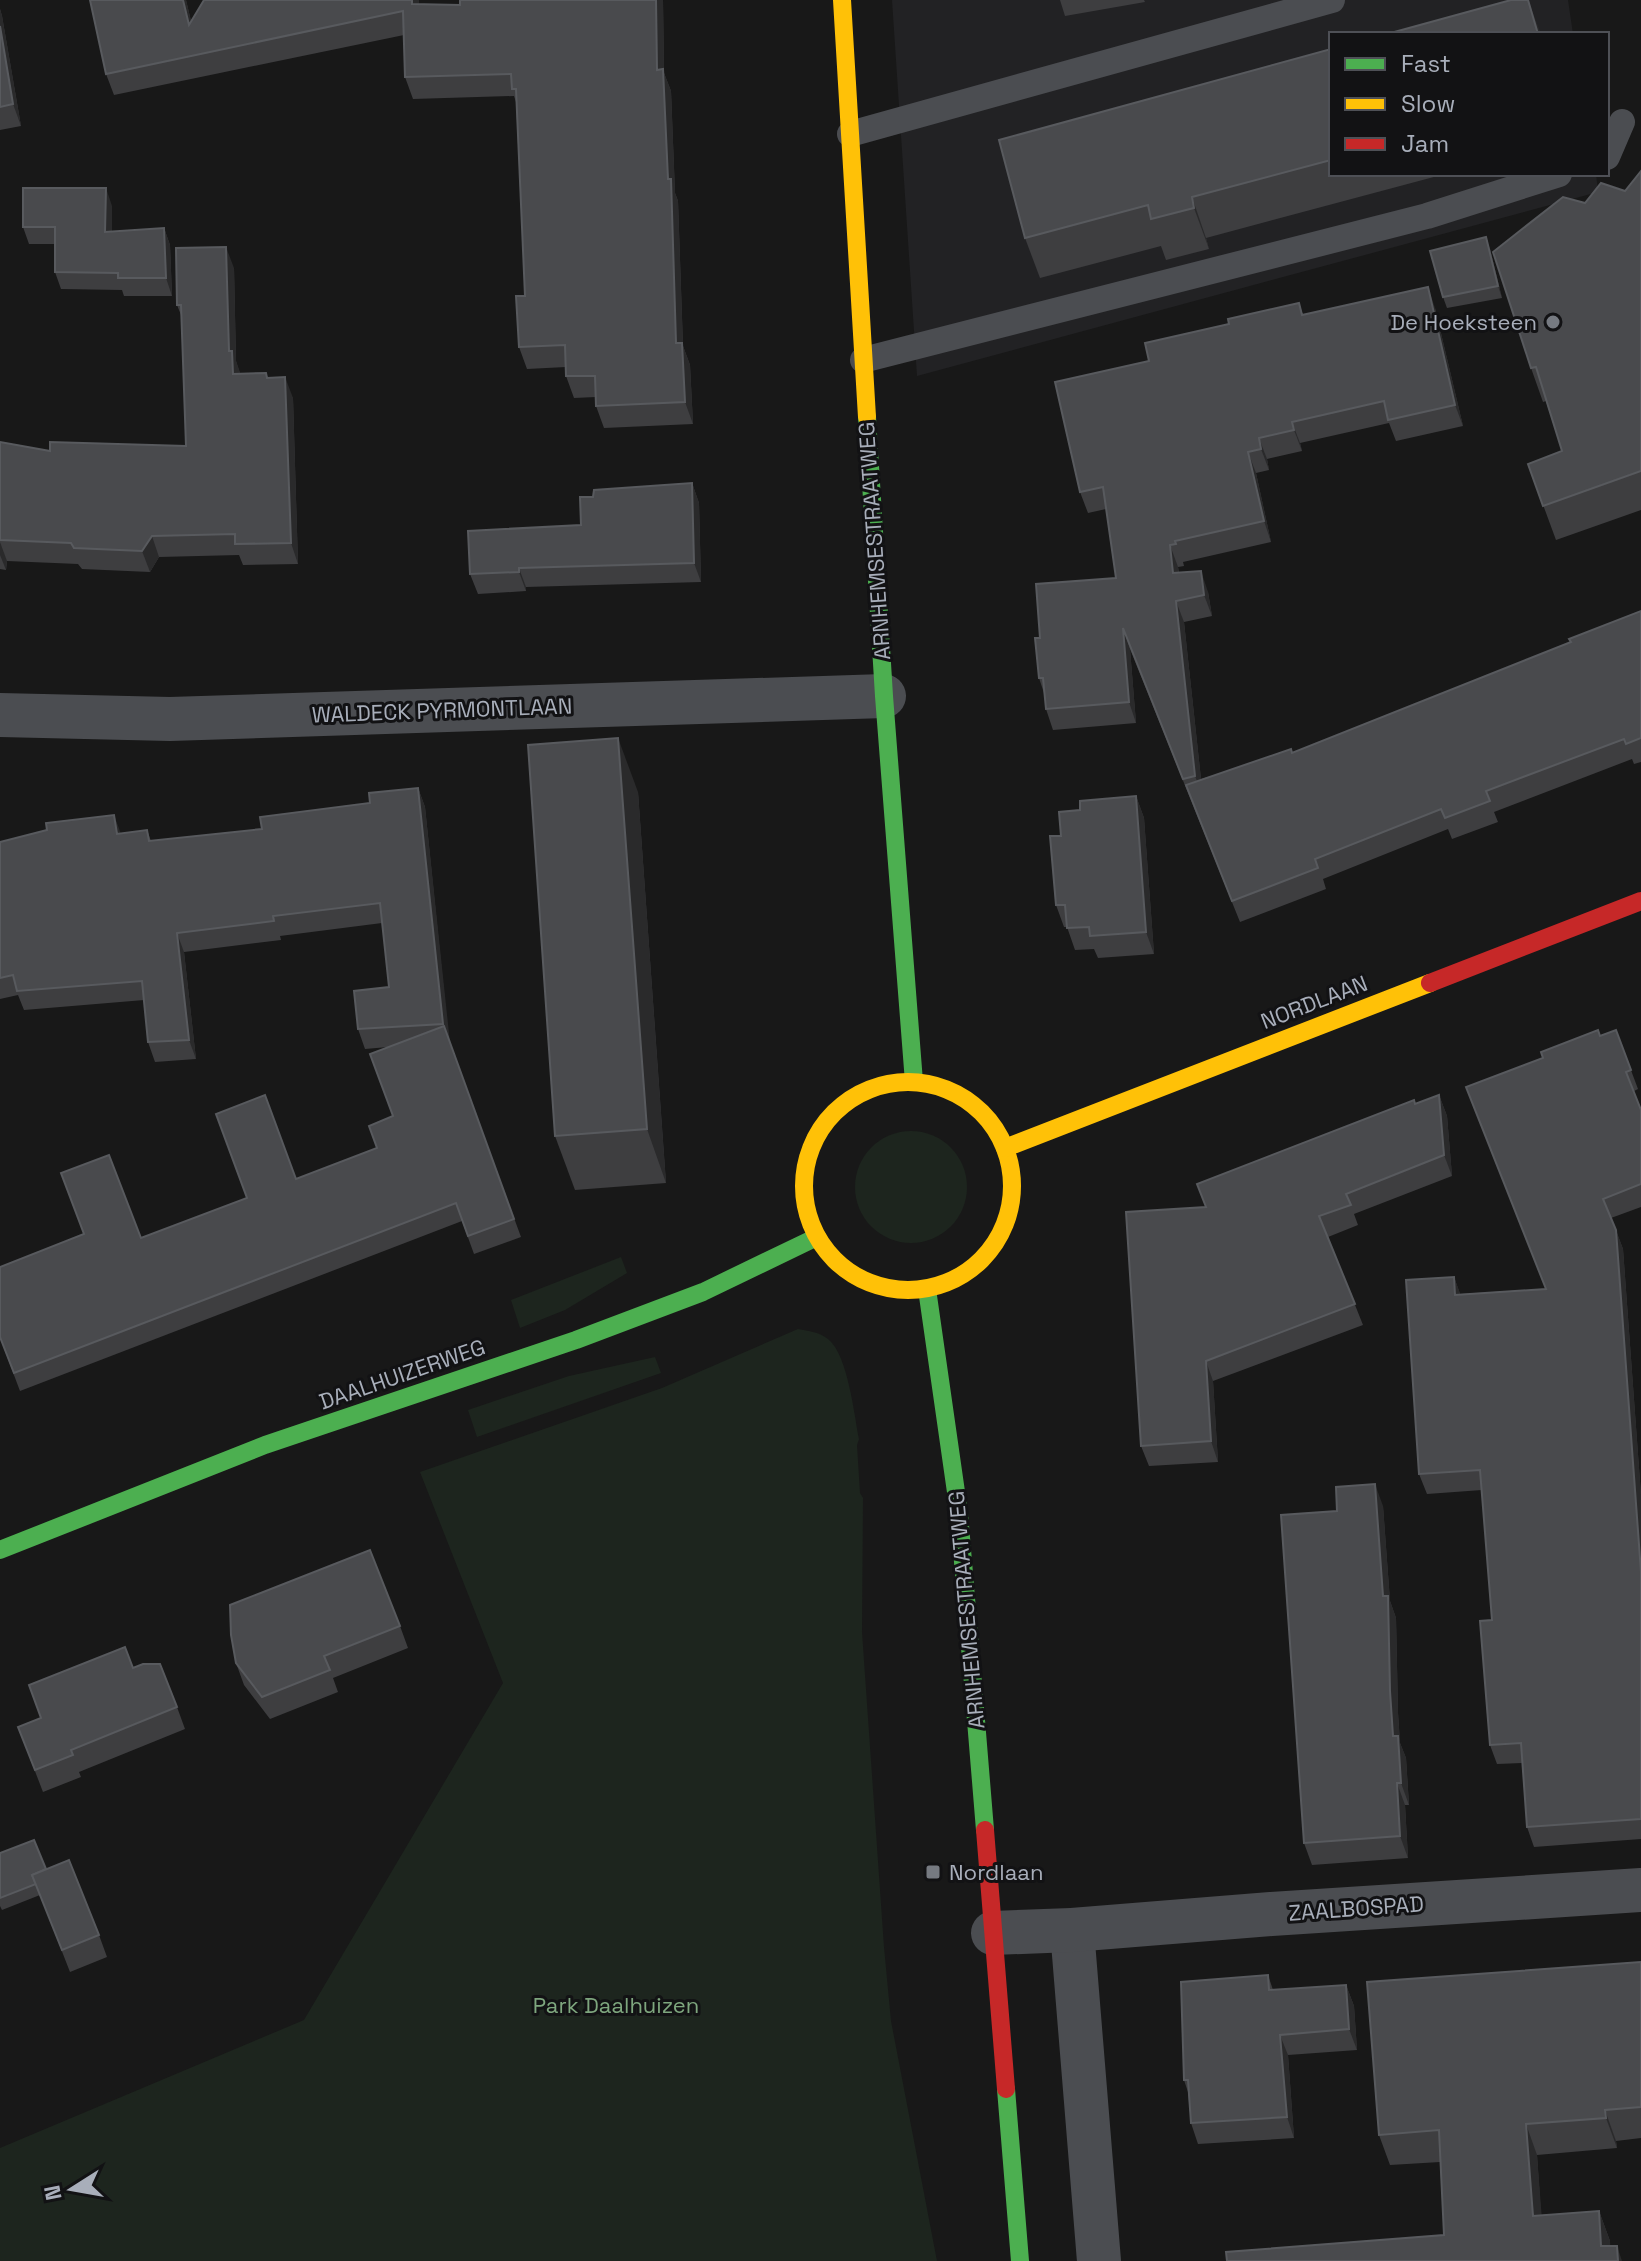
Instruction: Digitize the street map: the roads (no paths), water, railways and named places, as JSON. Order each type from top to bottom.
[{"type":"main road","name":"ARNHEMSESTRAATWEG","points":[[842,0],[884,696],[914,1082]]},
{"type":"main road","name":"NORDLAAN","points":[[1005,1148],[1641,901]]},
{"type":"main road","points":[[914,1082],[943,1088],[970,1102],[990,1122],[1005,1148],[1011,1172],[1012,1197],[1006,1222],[994,1246],[975,1266],[953,1281],[927,1289],[891,1289],[871,1283],[851,1273],[832,1257],[817,1237],[808,1211],[804,1184],[809,1156],[820,1131],[838,1109],[861,1093],[887,1084],[914,1082]]},
{"type":"main road","name":"DAALHUIZERWEG","points":[[0,1550],[265,1445],[562,1345],[675,1303],[817,1237]]},
{"type":"main road","name":"ARNHEMSESTRAATWEG","points":[[927,1289],[959,1513],[1020,2261]]},
{"type":"street","name":"WALDECK PYRMONTLAAN","points":[[0,715],[170,719],[884,696]]},
{"type":"street","name":"ZAALBOSPAD","points":[[1072,1930],[1641,1890]]},
{"type":"street","points":[[993,1933],[1072,1930],[1099,2261]]},
{"type":"lane","points":[[850,134],[1332,0]]},
{"type":"lane","points":[[1609,152],[1622,122]]},
{"type":"lane","points":[[863,360],[1427,216],[1553,176]]},
{"type":"place","name":"De Hoeksteen","points":[[1553,322]]},
{"type":"place","name":"Nordlaan","points":[[933,1872]]},
{"type":"park label","name":"Park Daalhuizen","points":[[616,2005]]}]
